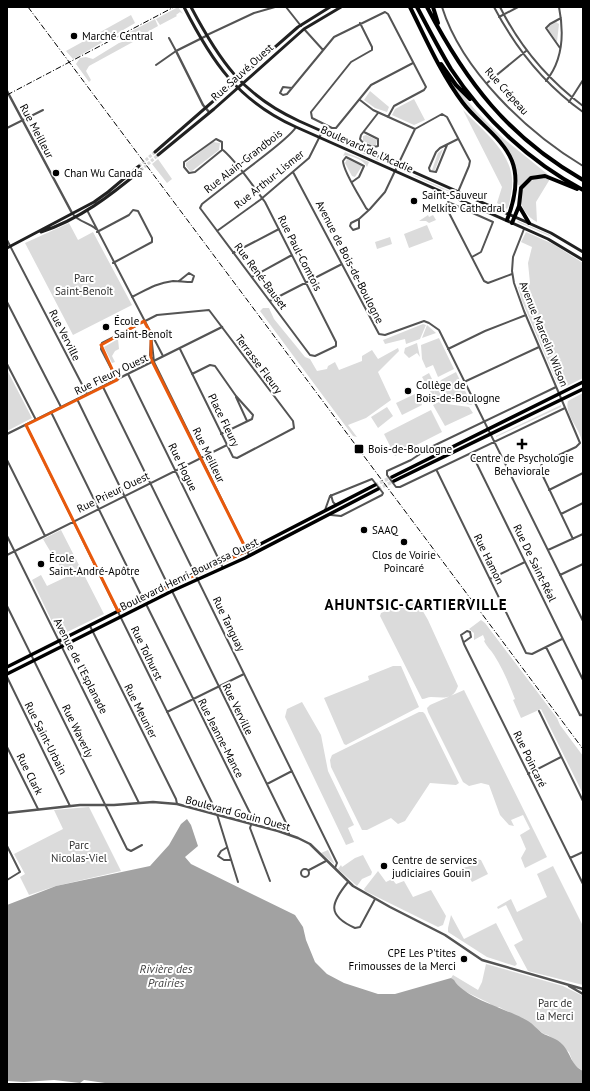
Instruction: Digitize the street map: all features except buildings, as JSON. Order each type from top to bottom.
[{"type":"highway","points":[[410,7],[448,81],[462,103],[502,145],[510,158],[514,171],[515,183],[507,220]]},
{"type":"highway","points":[[417,7],[452,70],[492,121]]},
{"type":"highway","points":[[427,7],[462,68],[495,111],[539,151],[583,180]]},
{"type":"highway","points":[[433,7],[441,33]]},
{"type":"highway","points":[[435,56],[456,85],[528,154],[583,191]]},
{"type":"highway","points":[[512,223],[519,206],[519,194],[522,186],[529,179],[536,176],[548,177],[583,191]]},
{"type":"highway","points":[[519,206],[529,223]]},
{"type":"main road","name":"Boulevard de l'Acadie","points":[[184,7],[200,39],[214,61],[233,84],[264,110],[296,127],[507,220],[564,247],[583,260]]},
{"type":"main road","name":"Boulevard de l'Acadie","points":[[190,7],[220,58],[243,84],[278,111],[322,132],[529,223],[567,241],[583,252]]},
{"type":"main road","name":"Rue Sauvé Ouest","points":[[155,152],[301,25],[330,7]]},
{"type":"main road","name":"Rue Sauvé Ouest","points":[[158,155],[243,84],[304,29],[341,7]]},
{"type":"main road","points":[[9,247],[103,196],[139,166]]},
{"type":"main road","points":[[35,233],[57,226],[88,210],[108,198],[141,170]]},
{"type":"main road","points":[[564,247],[567,241]]},
{"type":"main road","points":[[392,477],[583,382]]},
{"type":"main road","points":[[394,481],[583,390]]},
{"type":"main road","name":"Boulevard Henri-Bourassa Ouest","points":[[7,667],[143,598],[195,573],[247,551],[375,485]]},
{"type":"main road","name":"Boulevard Henri-Bourassa Ouest","points":[[7,674],[172,591],[223,568],[378,489]]},
{"type":"street","points":[[156,65],[176,51],[206,36],[261,10],[275,7]]},
{"type":"street","points":[[286,7],[323,50]]},
{"type":"street","name":"Rue Crépeau","points":[[442,7],[458,40],[487,83],[532,130],[583,166]]},
{"type":"street","points":[[494,7],[522,54],[569,102],[583,112]]},
{"type":"street","points":[[500,7],[526,51],[549,77],[583,106]]},
{"type":"street","points":[[499,17],[518,7]]},
{"type":"street","points":[[546,80],[554,68],[560,48],[561,18],[558,7]]},
{"type":"street","points":[[292,88],[283,87],[280,93],[286,95],[292,88],[323,50],[335,37],[382,12],[387,13],[425,85],[425,89],[393,107],[388,117]]},
{"type":"street","points":[[560,48],[546,28],[561,18]]},
{"type":"street","points":[[360,23],[372,50],[350,64],[310,115],[312,119],[335,128],[372,84],[413,63]]},
{"type":"street","points":[[169,38],[209,112]]},
{"type":"street","points":[[487,83],[526,51]]},
{"type":"street","points":[[569,102],[583,80]]},
{"type":"street","name":"Rue Meilleur","points":[[7,91],[72,213],[75,217],[91,225],[97,232]]},
{"type":"street","points":[[359,99],[378,113],[415,129]]},
{"type":"street","points":[[7,128],[43,110]]},
{"type":"street","points":[[364,132],[378,139],[378,146],[374,147],[361,141],[361,137],[364,132],[378,113]]},
{"type":"street","points":[[359,219],[359,228],[353,230],[350,223],[359,219],[368,211],[384,192],[396,171],[415,129],[444,114],[470,163],[458,192]]},
{"type":"street","name":"Rue Alain-Grandbois","points":[[200,207],[296,127]]},
{"type":"street","name":"Rue Arthur-Lismer","points":[[217,231],[262,198],[311,156],[322,132]]},
{"type":"street","name":"Rue Paul-Comtois","points":[[223,150],[193,174],[189,173],[184,167],[184,162],[213,140],[218,139],[221,141],[223,150],[262,198],[337,343],[315,356],[310,355]]},
{"type":"street","points":[[447,145],[436,172],[430,171],[429,168],[436,152],[447,145],[458,139]]},
{"type":"street","points":[[352,182],[359,176],[364,166],[346,157],[343,164],[352,182],[368,211]]},
{"type":"street","name":"Avenue de Bois-de-Boulogne","points":[[293,172],[380,334],[385,335],[426,321],[438,329],[583,620]]},
{"type":"street","points":[[472,257],[481,252],[494,222],[450,202],[446,203],[447,209],[472,257],[486,282],[512,274]]},
{"type":"street","name":"Rue René-Bauset","points":[[200,207],[310,355]]},
{"type":"street","name":"Rue Meilleur","points":[[88,210],[97,232],[164,357]]},
{"type":"street","points":[[97,232],[129,215],[133,210],[138,211],[152,238],[152,242],[114,263]]},
{"type":"street","name":"Avenue Marcelin Wilson","points":[[524,228],[514,255],[512,274],[526,315],[579,441],[579,445],[541,464],[540,470],[549,490]]},
{"type":"street","points":[[233,253],[279,229]]},
{"type":"street","name":"Rue Verville","points":[[7,240],[9,247],[88,394]]},
{"type":"street","points":[[252,277],[292,255]]},
{"type":"street","points":[[270,301],[342,264]]},
{"type":"street","points":[[132,297],[152,286],[179,281],[192,282],[194,276],[189,273],[179,281]]},
{"type":"street","points":[[7,302],[61,407]]},
{"type":"street","name":"Terrasse Fleury","points":[[144,321],[162,314],[210,311],[291,419],[295,427]]},
{"type":"street","points":[[448,349],[485,331],[526,315]]},
{"type":"street","points":[[117,380],[101,350],[101,345],[144,321]]},
{"type":"street","name":"Rue Fleury Ouest","points":[[7,434],[222,328]]},
{"type":"street","name":"Rue Meilleur","points":[[151,334],[154,362],[249,555]]},
{"type":"street","points":[[464,382],[539,347]]},
{"type":"street","name":"Place Fleury","points":[[180,349],[232,456],[236,458],[291,431],[295,427]]},
{"type":"street","points":[[7,364],[36,420]]},
{"type":"street","points":[[192,374],[214,365],[236,396],[253,415],[252,418],[247,421],[221,434]]},
{"type":"street","name":"Rue Hogue","points":[[128,374],[223,568]]},
{"type":"street","name":"Rue Tanguay","points":[[103,387],[337,863],[334,868]]},
{"type":"street","points":[[556,387],[429,448],[413,458],[388,470],[386,474],[398,488],[437,471],[565,408]]},
{"type":"street","points":[[236,396],[247,421]]},
{"type":"street","points":[[77,399],[169,586]]},
{"type":"street","points":[[52,412],[143,598]]},
{"type":"street","name":"Rue Tolhurst","points":[[26,425],[217,816],[238,882]]},
{"type":"street","name":"Rue Prieur Ouest","points":[[7,555],[227,445]]},
{"type":"street","name":"Rue De Saint-Réal","points":[[472,454],[583,680]]},
{"type":"street","points":[[7,460],[45,536]]},
{"type":"street","name":"Rue Hamon","points":[[437,471],[528,654],[546,647]]},
{"type":"street","points":[[573,539],[549,490],[583,473]]},
{"type":"street","points":[[324,511],[329,497],[332,494],[372,479],[383,493],[382,495],[339,516],[328,514]]},
{"type":"street","points":[[332,494],[332,499],[336,504]]},
{"type":"street","points":[[561,514],[583,503]]},
{"type":"street","points":[[339,508],[340,512],[344,514]]},
{"type":"street","points":[[548,550],[583,534]]},
{"type":"street","name":"Avenue de l'Esplanade","points":[[7,536],[139,803]]},
{"type":"street","points":[[490,579],[525,562]]},
{"type":"street","points":[[560,575],[583,564]]},
{"type":"street","name":"Rue Verville","points":[[172,591],[289,829],[289,834]]},
{"type":"street","name":"Rue Jeanne-Mance","points":[[146,604],[252,819],[250,828],[270,881]]},
{"type":"street","name":"Rue Waverly","points":[[7,606],[128,850],[131,851],[142,845]]},
{"type":"street","name":"Rue Meunier","points":[[90,625],[176,799],[176,804]]},
{"type":"street","points":[[470,631],[472,637],[464,642],[462,634],[470,631]]},
{"type":"street","points":[[562,638],[546,647],[582,715]]},
{"type":"street","name":"Rue Poincaré","points":[[464,642],[583,884]]},
{"type":"street","points":[[167,712],[244,674]]},
{"type":"street","name":"Rue Saint-Urbain","points":[[7,677],[70,806]]},
{"type":"street","points":[[539,711],[583,801]]},
{"type":"street","name":"Rue Clark","points":[[7,747],[38,809]]},
{"type":"street","points":[[528,774],[561,757]]},
{"type":"street","points":[[267,784],[292,772]]},
{"type":"street","name":"Boulevard Gouin Ouest","points":[[7,813],[70,806],[139,803],[176,804],[289,834],[307,842],[348,882],[375,899],[448,936],[485,961],[583,989]]},
{"type":"street","points":[[7,846],[20,872],[7,880]]},
{"type":"street","name":"Rue Tolhurst","points":[[226,848],[219,853],[218,857],[225,860],[230,860]]},
{"type":"street","points":[[570,858],[583,852]]},
{"type":"street","points":[[309,870],[326,860]]},
{"type":"street","points":[[348,882],[336,898],[334,904],[338,915],[348,924],[359,928],[375,899]]},
{"type":"street","name":"Boulevard Gouin Ouest","points":[[567,985],[583,994]]},
{"type":"highlighted area","points":[[144,321],[151,334],[151,359],[247,551],[118,611],[26,425],[117,380],[101,345]]},
{"type":"green space","points":[[178,7],[183,14],[180,12],[176,15],[177,16],[160,25],[156,19]]},
{"type":"green space","points":[[131,15],[135,23],[79,56],[73,59],[66,51]]},
{"type":"green space","points":[[155,19],[158,26],[142,35],[122,38],[122,36]]},
{"type":"green space","points":[[556,22],[559,24],[557,42],[548,29],[549,26]]},
{"type":"green space","points":[[142,37],[89,66],[86,71],[91,80],[89,82],[76,64],[80,58],[86,57],[93,59],[119,43]]},
{"type":"green space","points":[[451,81],[477,112],[504,139],[551,177],[538,175],[527,179],[521,186],[518,185],[517,174],[510,156],[499,141],[470,110],[450,82]]},
{"type":"green space","points":[[370,91],[389,107],[387,112],[375,108],[364,100]]},
{"type":"green space","points":[[414,99],[425,120],[414,125],[392,115],[395,109]]},
{"type":"green space","points":[[463,110],[499,147],[505,157],[510,169],[512,181],[510,202],[507,209],[497,203],[502,187]]},
{"type":"green space","points":[[366,135],[377,140],[376,145],[374,146],[363,141],[363,136]]},
{"type":"green space","points":[[336,141],[341,143],[383,161],[379,161]]},
{"type":"green space","points":[[213,142],[220,143],[219,150],[190,171],[186,166],[186,163]]},
{"type":"green space","points":[[443,149],[435,170],[432,170],[438,153]]},
{"type":"green space","points":[[345,152],[369,162],[367,167],[363,162],[356,158],[343,156]]},
{"type":"green space","points":[[158,159],[172,179],[167,183],[152,164]]},
{"type":"green space","points":[[347,159],[362,166],[355,177],[352,176],[345,163]]},
{"type":"green space","points":[[412,175],[416,176],[454,193],[444,190]]},
{"type":"green space","points":[[541,178],[550,179],[536,202],[537,222],[525,211],[521,204],[521,197],[522,190],[526,185],[532,180]]},
{"type":"green space","points":[[428,215],[429,217],[433,215],[436,220],[429,223],[426,221],[419,221]]},
{"type":"green space","points":[[518,221],[550,235],[552,237],[517,222]]},
{"type":"green space","name":"Parc Saint-Benoît","points":[[69,223],[78,240],[93,232],[132,305],[73,335],[25,243]]},
{"type":"green space","points":[[427,225],[433,239],[409,248],[404,234]]},
{"type":"green space","points":[[526,232],[553,244],[583,263],[583,378],[561,389],[557,383],[522,301],[518,287],[530,283],[528,263],[532,247],[521,242]]},
{"type":"green space","points":[[390,237],[392,244],[377,249],[375,242]]},
{"type":"green space","points":[[263,308],[269,308],[274,319],[305,357],[310,359],[317,371],[327,369],[328,366],[335,362],[339,370],[362,361],[362,356],[372,350],[378,359],[398,348],[399,351],[378,372],[391,400],[366,418],[348,425],[357,437],[353,436],[260,311]]},
{"type":"green space","points":[[423,324],[426,325],[420,339],[406,344],[405,339],[385,344],[383,340]]},
{"type":"green space","points":[[427,325],[436,333],[422,338]]},
{"type":"green space","points":[[439,338],[454,369],[438,377],[433,365],[426,368],[422,359],[421,345]]},
{"type":"green space","points":[[118,339],[119,349],[115,351],[112,356],[115,362],[112,363],[104,347]]},
{"type":"green space","points":[[417,343],[420,357],[417,353],[409,358],[404,353],[405,348]]},
{"type":"green space","points":[[7,370],[32,418],[7,431]]},
{"type":"green space","points":[[456,372],[472,405],[447,401],[442,387],[438,385],[441,380]]},
{"type":"green space","points":[[429,373],[433,381],[426,384],[422,377]]},
{"type":"green space","points":[[433,383],[436,383],[442,398],[435,402],[435,389],[434,403],[432,403],[431,400],[434,399],[428,387]]},
{"type":"green space","points":[[417,393],[422,405],[402,415],[396,403]]},
{"type":"green space","points":[[583,393],[583,454],[581,437],[570,416],[567,406],[568,401]]},
{"type":"green space","points":[[443,400],[447,404],[469,407],[473,413],[445,426],[433,405]]},
{"type":"green space","points":[[561,405],[561,407],[496,437],[496,436]]},
{"type":"green space","points":[[387,407],[393,416],[378,428],[371,417]]},
{"type":"green space","points":[[431,410],[442,432],[395,456],[384,434]]},
{"type":"green space","points":[[61,530],[104,614],[61,635],[58,634],[32,580],[41,575],[47,586],[66,577],[43,539]]},
{"type":"green space","points":[[417,601],[428,620],[458,686],[453,694],[447,697],[430,697],[422,699],[380,616],[381,613],[401,605]]},
{"type":"green space","points":[[481,620],[485,623],[557,718],[560,725],[583,756],[583,794],[541,709],[521,718],[513,700],[515,699],[506,677],[493,653],[486,645],[483,635],[474,640],[474,633],[469,629]]},
{"type":"green space","points":[[393,666],[401,666],[419,707],[346,745],[344,744],[324,698],[369,680],[368,676]]},
{"type":"green space","points":[[464,690],[547,857],[525,868],[521,858],[526,849],[520,835],[530,829],[523,815],[511,820],[514,826],[509,825],[500,815],[489,785],[481,783],[469,786],[463,782],[428,712],[427,708],[430,705]]},
{"type":"green space","points":[[302,702],[321,735],[328,771],[354,825],[348,828],[354,842],[346,845],[285,717],[287,709]]},
{"type":"green space","points":[[419,712],[423,712],[425,714],[459,783],[456,785],[430,783],[405,821],[398,824],[391,818],[367,830],[362,830],[331,767],[330,760],[332,755]]},
{"type":"green space","name":"Parc Nicolas-Viel","points":[[89,807],[121,871],[56,886],[29,895],[20,877],[25,874],[14,854],[63,829],[54,810]]},
{"type":"green space","points":[[328,850],[334,863],[334,864],[321,853]]},
{"type":"green space","points":[[363,855],[372,872],[371,875],[362,879],[357,886],[338,869],[341,865],[342,867],[355,858]]},
{"type":"green space","points":[[477,859],[481,860],[488,874],[472,882],[463,867],[471,865]]},
{"type":"green space","points":[[553,866],[583,926],[583,985],[528,971],[514,945],[523,940],[506,905],[498,909],[497,907],[511,899],[517,912],[547,897],[537,874]]},
{"type":"green space","points":[[378,871],[386,882],[392,879],[396,884],[404,881],[413,897],[431,890],[446,916],[443,925],[438,927],[365,891],[364,889]]},
{"type":"green space","points":[[451,915],[464,939],[496,923],[517,964],[515,966],[487,957],[448,932]]},
{"type":"green space","name":"Parc de la Merci","points":[[486,964],[563,986],[583,996],[583,1071],[574,1065],[569,1052],[548,1035],[544,1034],[528,1022],[499,1007],[494,1007],[462,990],[451,978],[453,975],[478,990],[482,982]]},
{"type":"water","name":"Rivière des Prairies","points":[[187,819],[191,825],[198,846],[185,857],[191,864],[295,915],[303,927],[306,940],[315,962],[327,974],[344,983],[378,994],[395,994],[451,978],[467,993],[528,1021],[542,1033],[556,1039],[561,1043],[566,1048],[576,1066],[583,1071],[583,1084],[112,1084],[84,1080],[80,1083],[54,1080],[24,1082],[7,1081],[7,905],[56,886],[150,866],[169,845],[181,824]]},
{"type":"tunnel","points":[[139,166],[155,152]]},
{"type":"tunnel","points":[[141,170],[158,155]]},
{"type":"tunnel","points":[[375,485],[392,477]]},
{"type":"tunnel","points":[[378,489],[394,481]]},
{"type":"railway","points":[[28,7],[583,749]]},
{"type":"railway","points":[[7,95],[174,7]]},
{"type":"place","name":"Marché Central","points":[[74,36]]},
{"type":"place","name":"Chan Wu Canada","points":[[56,173]]},
{"type":"place","name":"Saint-Sauveur Melkite Cathedral","points":[[414,201]]},
{"type":"place","name":"École Saint-Benoît","points":[[106,327]]},
{"type":"place","name":"Collège de Bois-de-Boulogne","points":[[408,391]]},
{"type":"place","name":"Centre de Psychologie Behaviorale","points":[[522,444]]},
{"type":"place","name":"Bois-de-Boulogne","points":[[359,449]]},
{"type":"place","name":"SAAQ","points":[[364,530]]},
{"type":"place","name":"Clos de Voirie Poincaré","points":[[404,542]]},
{"type":"place","name":"École Saint-André-Apôtre","points":[[41,564]]},
{"type":"place","name":"Centre de services judiciaires Gouin","points":[[384,866]]},
{"type":"place","name":"CPE Les P'tites Frimousses de la Merci","points":[[464,959]]},
{"type":"district","name":"AHUNTSIC-CARTIERVILLE","points":[[416,604]]}]
